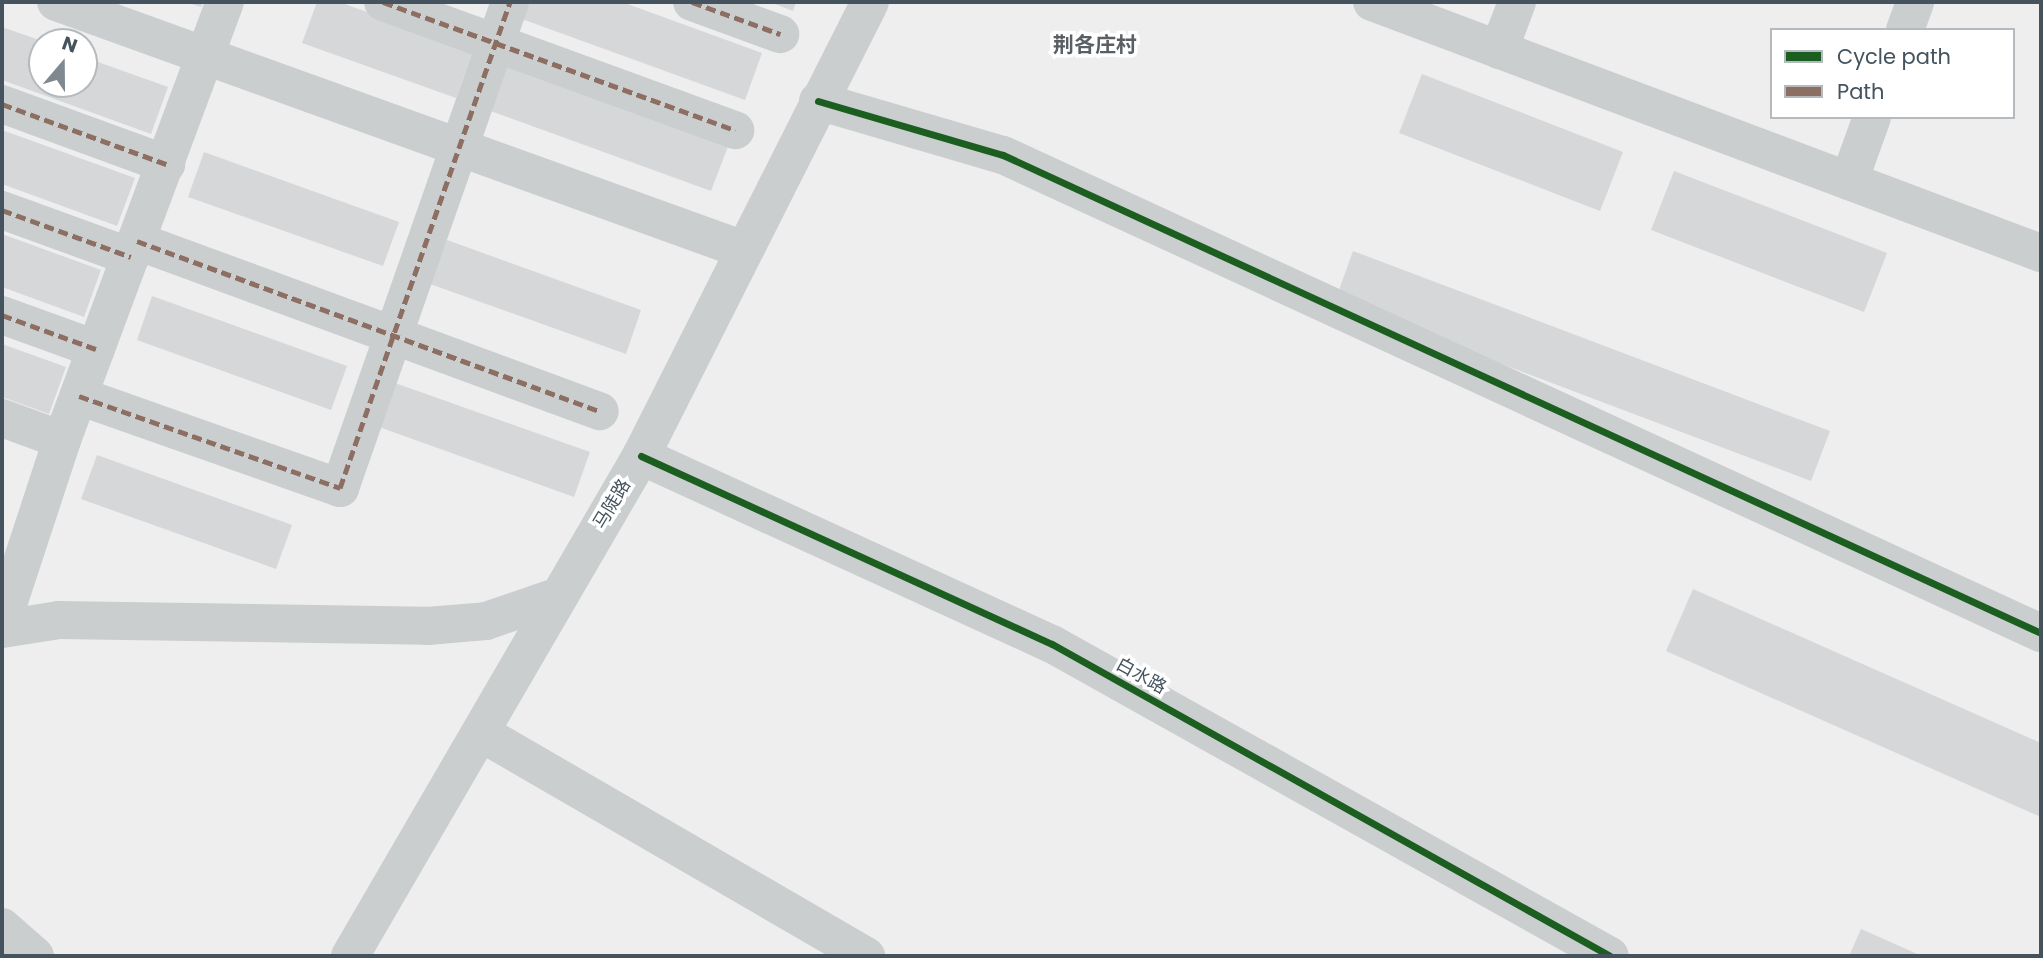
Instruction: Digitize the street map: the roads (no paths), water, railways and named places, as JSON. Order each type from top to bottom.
[{"type":"street","points":[[56,2],[744,250]]},
{"type":"street","points":[[225,2],[62,440],[2,626],[59,620],[427,626],[486,621],[556,597]]},
{"type":"street","points":[[383,2],[735,130]]},
{"type":"street","points":[[79,396],[340,488],[510,2]]},
{"type":"street","points":[[692,2],[780,34]]},
{"type":"street","name":"马陡路","points":[[350,956],[483,734],[556,597],[641,456],[870,2]]},
{"type":"street","points":[[1372,2],[2041,253]]},
{"type":"street","points":[[1499,50],[1517,2]]},
{"type":"street","points":[[1906,28],[1915,2]]},
{"type":"street","points":[[818,102],[1003,155],[2041,633]]},
{"type":"street","points":[[2,104],[166,164]]},
{"type":"street","points":[[1849,181],[1871,119]]},
{"type":"street","points":[[2,210],[134,249],[394,333],[600,411]]},
{"type":"street","points":[[2,315],[96,349]]},
{"type":"street","points":[[2,418],[62,440]]},
{"type":"street","name":"白水路","points":[[641,456],[1052,644],[1610,956]]},
{"type":"street","points":[[483,734],[866,956]]},
{"type":"street","points":[[2,927],[35,956]]},
{"type":"district","name":"荆各庄村","points":[[1095,45]]}]
